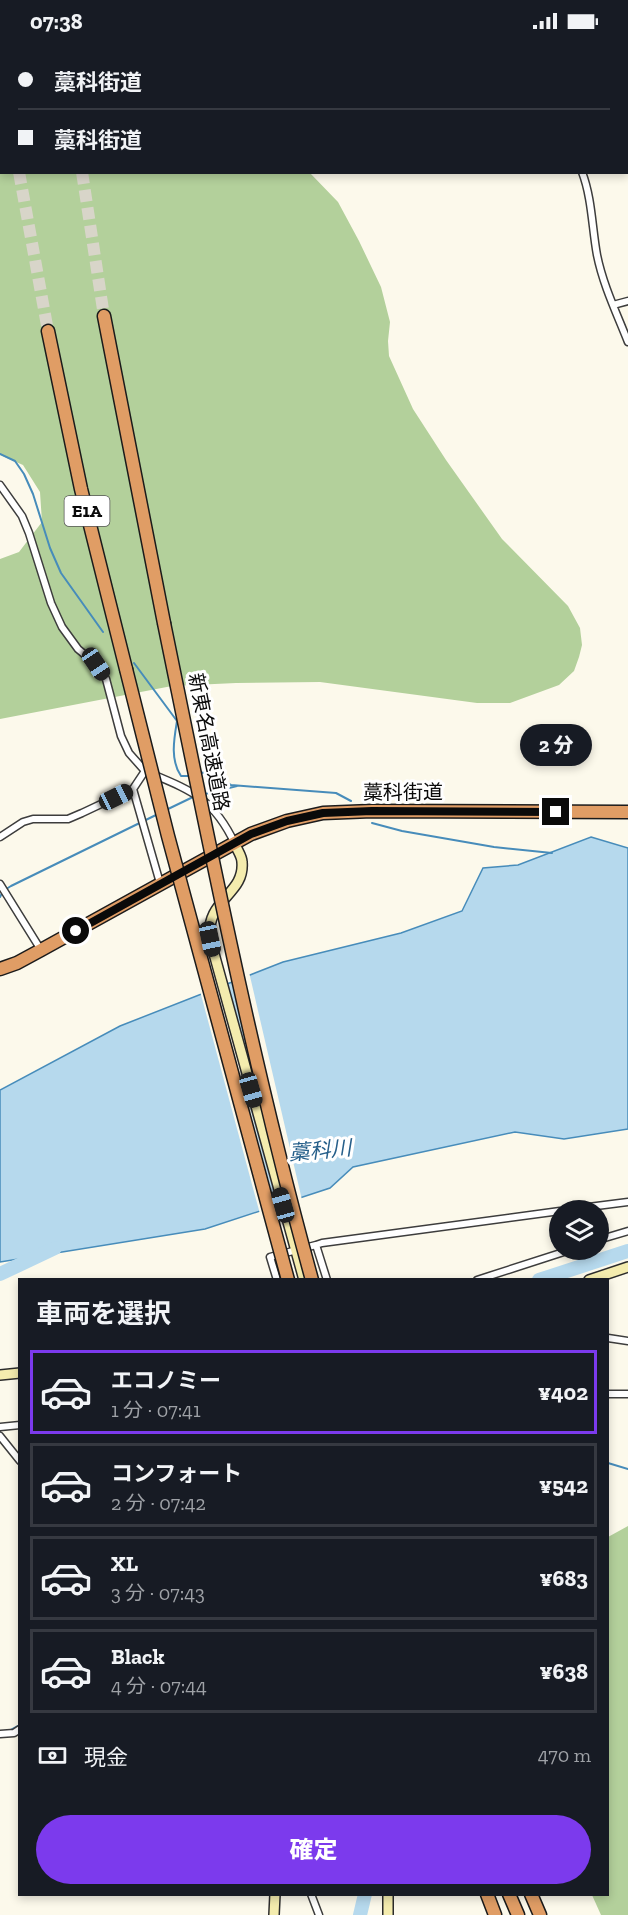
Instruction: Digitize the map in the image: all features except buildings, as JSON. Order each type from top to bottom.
[{"type":"highway","name":"新東名高速道路","points":[[104,316],[234,960],[311,1278]]},
{"type":"highway","name":"E1A","points":[[48,331],[84,500],[168,836],[287,1278]]},
{"type":"highway","name":"藁科街道","points":[[0,969],[17,963],[271,826],[323,813],[372,811],[628,812]]},
{"type":"highway","points":[[488,1896],[495,1914]]},
{"type":"highway","points":[[510,1896],[518,1915]]},
{"type":"highway","points":[[532,1896],[540,1915]]},
{"type":"street","points":[[582,174],[598,256],[613,305],[628,342]]},
{"type":"street","points":[[613,305],[628,301]]},
{"type":"street","points":[[0,485],[26,524],[51,603],[62,627],[78,649],[96,664],[105,679],[121,736],[129,753],[145,771],[189,789],[205,800],[227,827],[242,861],[240,877],[232,891],[213,913],[209,927],[210,939],[303,1278]]},
{"type":"street","points":[[0,837],[23,822],[33,819],[68,819],[134,789],[145,771]]},
{"type":"street","points":[[134,789],[161,885]]},
{"type":"street","points":[[0,884],[41,950]]},
{"type":"street","points":[[609,1204],[628,1202]]},
{"type":"street","points":[[276,1278],[270,1257],[316,1245],[549,1213]]},
{"type":"street","points":[[609,1237],[628,1231]]},
{"type":"street","points":[[316,1245],[326,1278]]},
{"type":"street","points":[[483,1278],[549,1257]]},
{"type":"street","points":[[595,1278],[628,1267]]},
{"type":"street","points":[[609,1338],[628,1341]]},
{"type":"street","points":[[0,1376],[18,1373]]},
{"type":"street","points":[[609,1394],[628,1394]]},
{"type":"street","points":[[0,1427],[18,1425]]},
{"type":"street","points":[[0,1436],[18,1458]]},
{"type":"street","points":[[0,1734],[14,1733],[18,1730]]},
{"type":"street","points":[[274,1915],[275,1896]]},
{"type":"street","points":[[312,1896],[319,1915]]},
{"type":"street","points":[[388,1896],[388,1915]]},
{"type":"green space","points":[[0,174],[311,174],[338,202],[381,287],[390,322],[389,356],[413,409],[502,539],[568,606],[580,628],[582,645],[574,671],[559,685],[510,703],[477,703],[320,682],[236,683],[172,686],[0,719],[0,559],[19,552],[42,522],[40,492],[23,465],[0,455]]},
{"type":"green space","points":[[628,1526],[628,1915],[601,1915],[592,1896],[609,1896],[609,1536]]},
{"type":"water","points":[[591,837],[628,848],[628,1129],[564,1139],[515,1132],[353,1167],[330,1188],[205,1229],[0,1262],[0,1090],[120,1026],[283,962],[401,933],[462,911],[483,868],[518,865]]},
{"type":"pier","points":[[249,972],[302,1200],[284,1206],[231,979]]},
{"type":"pier","points":[[218,984],[276,1209],[260,1214],[200,991]]},
{"type":"waterway","points":[[0,454],[15,461],[24,474],[61,573],[103,632]]},
{"type":"waterway","points":[[134,663],[177,721],[175,763],[181,776],[190,776]]},
{"type":"waterway","points":[[198,774],[205,772],[231,785],[336,793],[351,801]]},
{"type":"waterway","points":[[205,794],[237,786]]},
{"type":"waterway","points":[[166,810],[193,797]]},
{"type":"waterway","points":[[0,897],[3,891],[11,886],[158,814]]},
{"type":"waterway","points":[[372,823],[402,831],[494,847],[552,853]]},
{"type":"waterway","name":"藁科川","points":[[0,1274],[55,1248]]},
{"type":"waterway","points":[[545,1278],[628,1251]]},
{"type":"waterway","points":[[609,1463],[628,1469]]},
{"type":"waterway","points":[[9,1731],[18,1726]]},
{"type":"waterway","points":[[360,1915],[365,1896]]},
{"type":"tunnel","points":[[19,174],[48,331]]},
{"type":"tunnel","points":[[82,174],[104,316]]},
{"type":"route","points":[[76,931],[251,834],[303,817],[323,813],[372,811],[556,812]]}]
